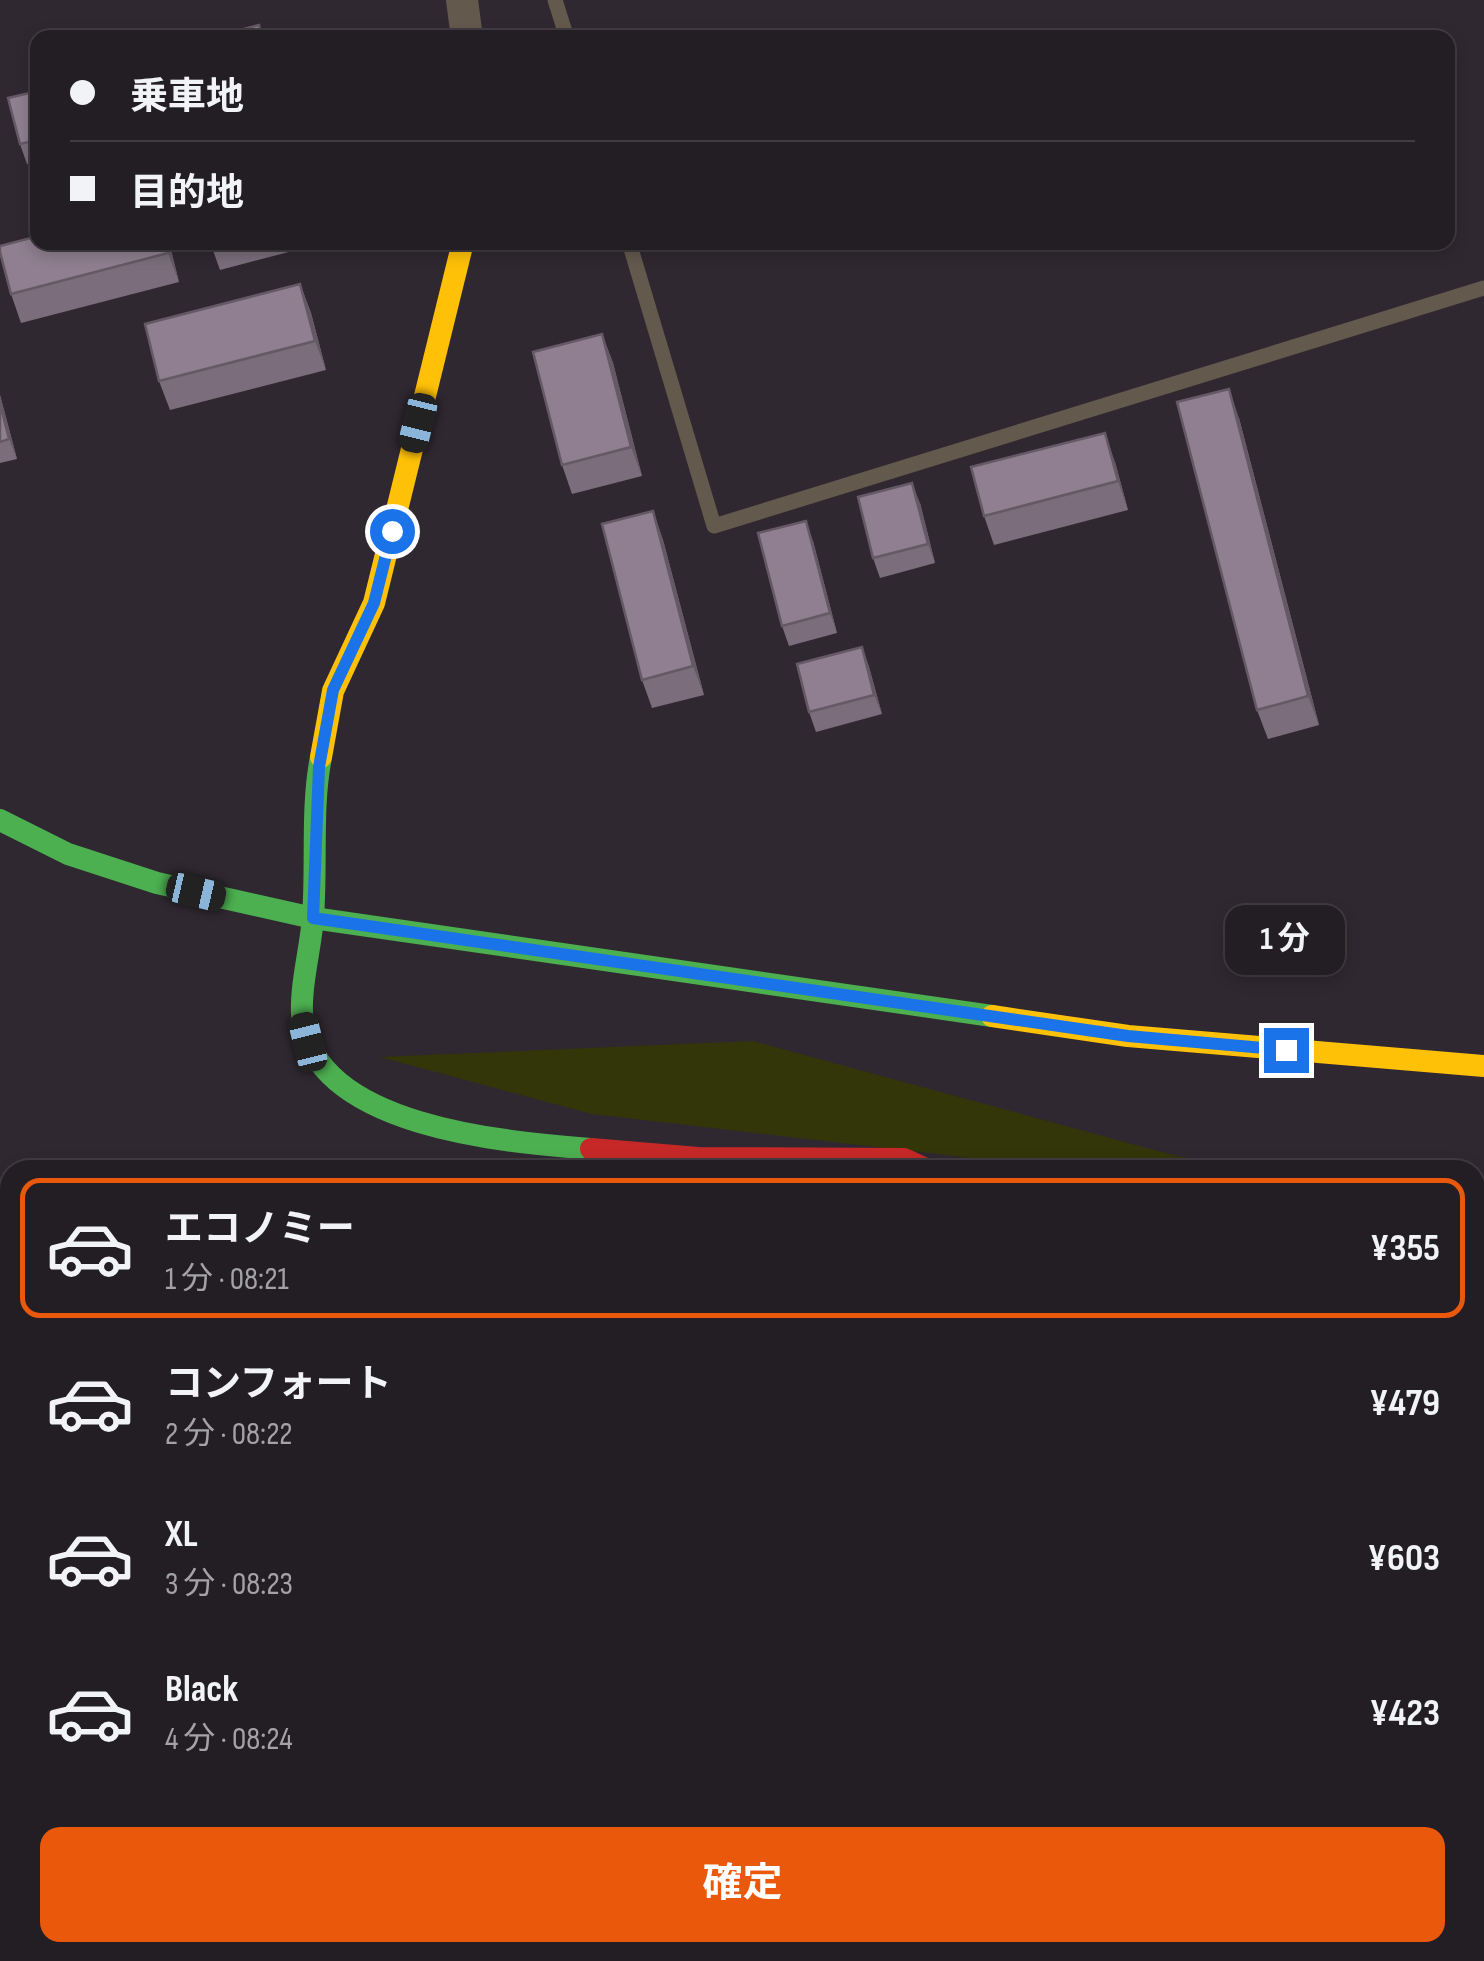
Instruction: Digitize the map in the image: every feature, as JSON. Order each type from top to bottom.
[{"type":"street","points":[[462,0],[466,30]]},
{"type":"street","points":[[461,250],[374,603],[333,690],[319,767],[313,918],[302,1019],[308,1042],[319,1063],[358,1099],[457,1132],[535,1144],[698,1158],[904,1160]]},
{"type":"street","points":[[0,820],[68,854],[140,877],[313,918],[1128,1036],[1484,1066]]},
{"type":"lane","points":[[555,0],[564,30]]},
{"type":"lane","points":[[630,250],[714,526],[1484,288]]},
{"type":"green space","points":[[753,1041],[1201,1160],[989,1160],[592,1114],[380,1057]]},
{"type":"building","points":[[30,93],[30,142],[20,144],[8,98]]},
{"type":"building","points":[[30,238],[30,250],[168,253],[11,294],[0,246]]},
{"type":"building","points":[[300,284],[315,341],[159,381],[145,324]]},
{"type":"building","points":[[602,334],[631,447],[562,465],[533,352]]},
{"type":"building","points":[[1229,389],[1308,696],[1257,710],[1177,402]]},
{"type":"building","points":[[0,403],[9,439],[0,442]]},
{"type":"building","points":[[1105,433],[1118,481],[984,516],[971,467]]},
{"type":"building","points":[[912,483],[928,544],[873,558],[858,497]]},
{"type":"building","points":[[653,511],[693,666],[642,680],[602,524]]},
{"type":"building","points":[[806,521],[830,613],[782,626],[758,533]]},
{"type":"building","points":[[862,647],[874,695],[809,712],[797,664]]},
{"type":"traffic: fast","points":[[321,757],[316,796],[313,917],[302,1011],[317,1058],[343,1086],[379,1107],[422,1123],[467,1134],[591,1149]]},
{"type":"traffic: fast","points":[[0,820],[68,854],[157,883],[313,918],[992,1016]]},
{"type":"traffic: slow","points":[[321,757],[333,691],[374,603],[461,250]]},
{"type":"traffic: slow","points":[[992,1016],[1128,1036],[1484,1066]]},
{"type":"traffic: jam","points":[[591,1149],[698,1158],[906,1160]]},
{"type":"route","points":[[392,531],[374,603],[333,690],[319,767],[313,918],[1128,1036],[1286,1050]]}]
